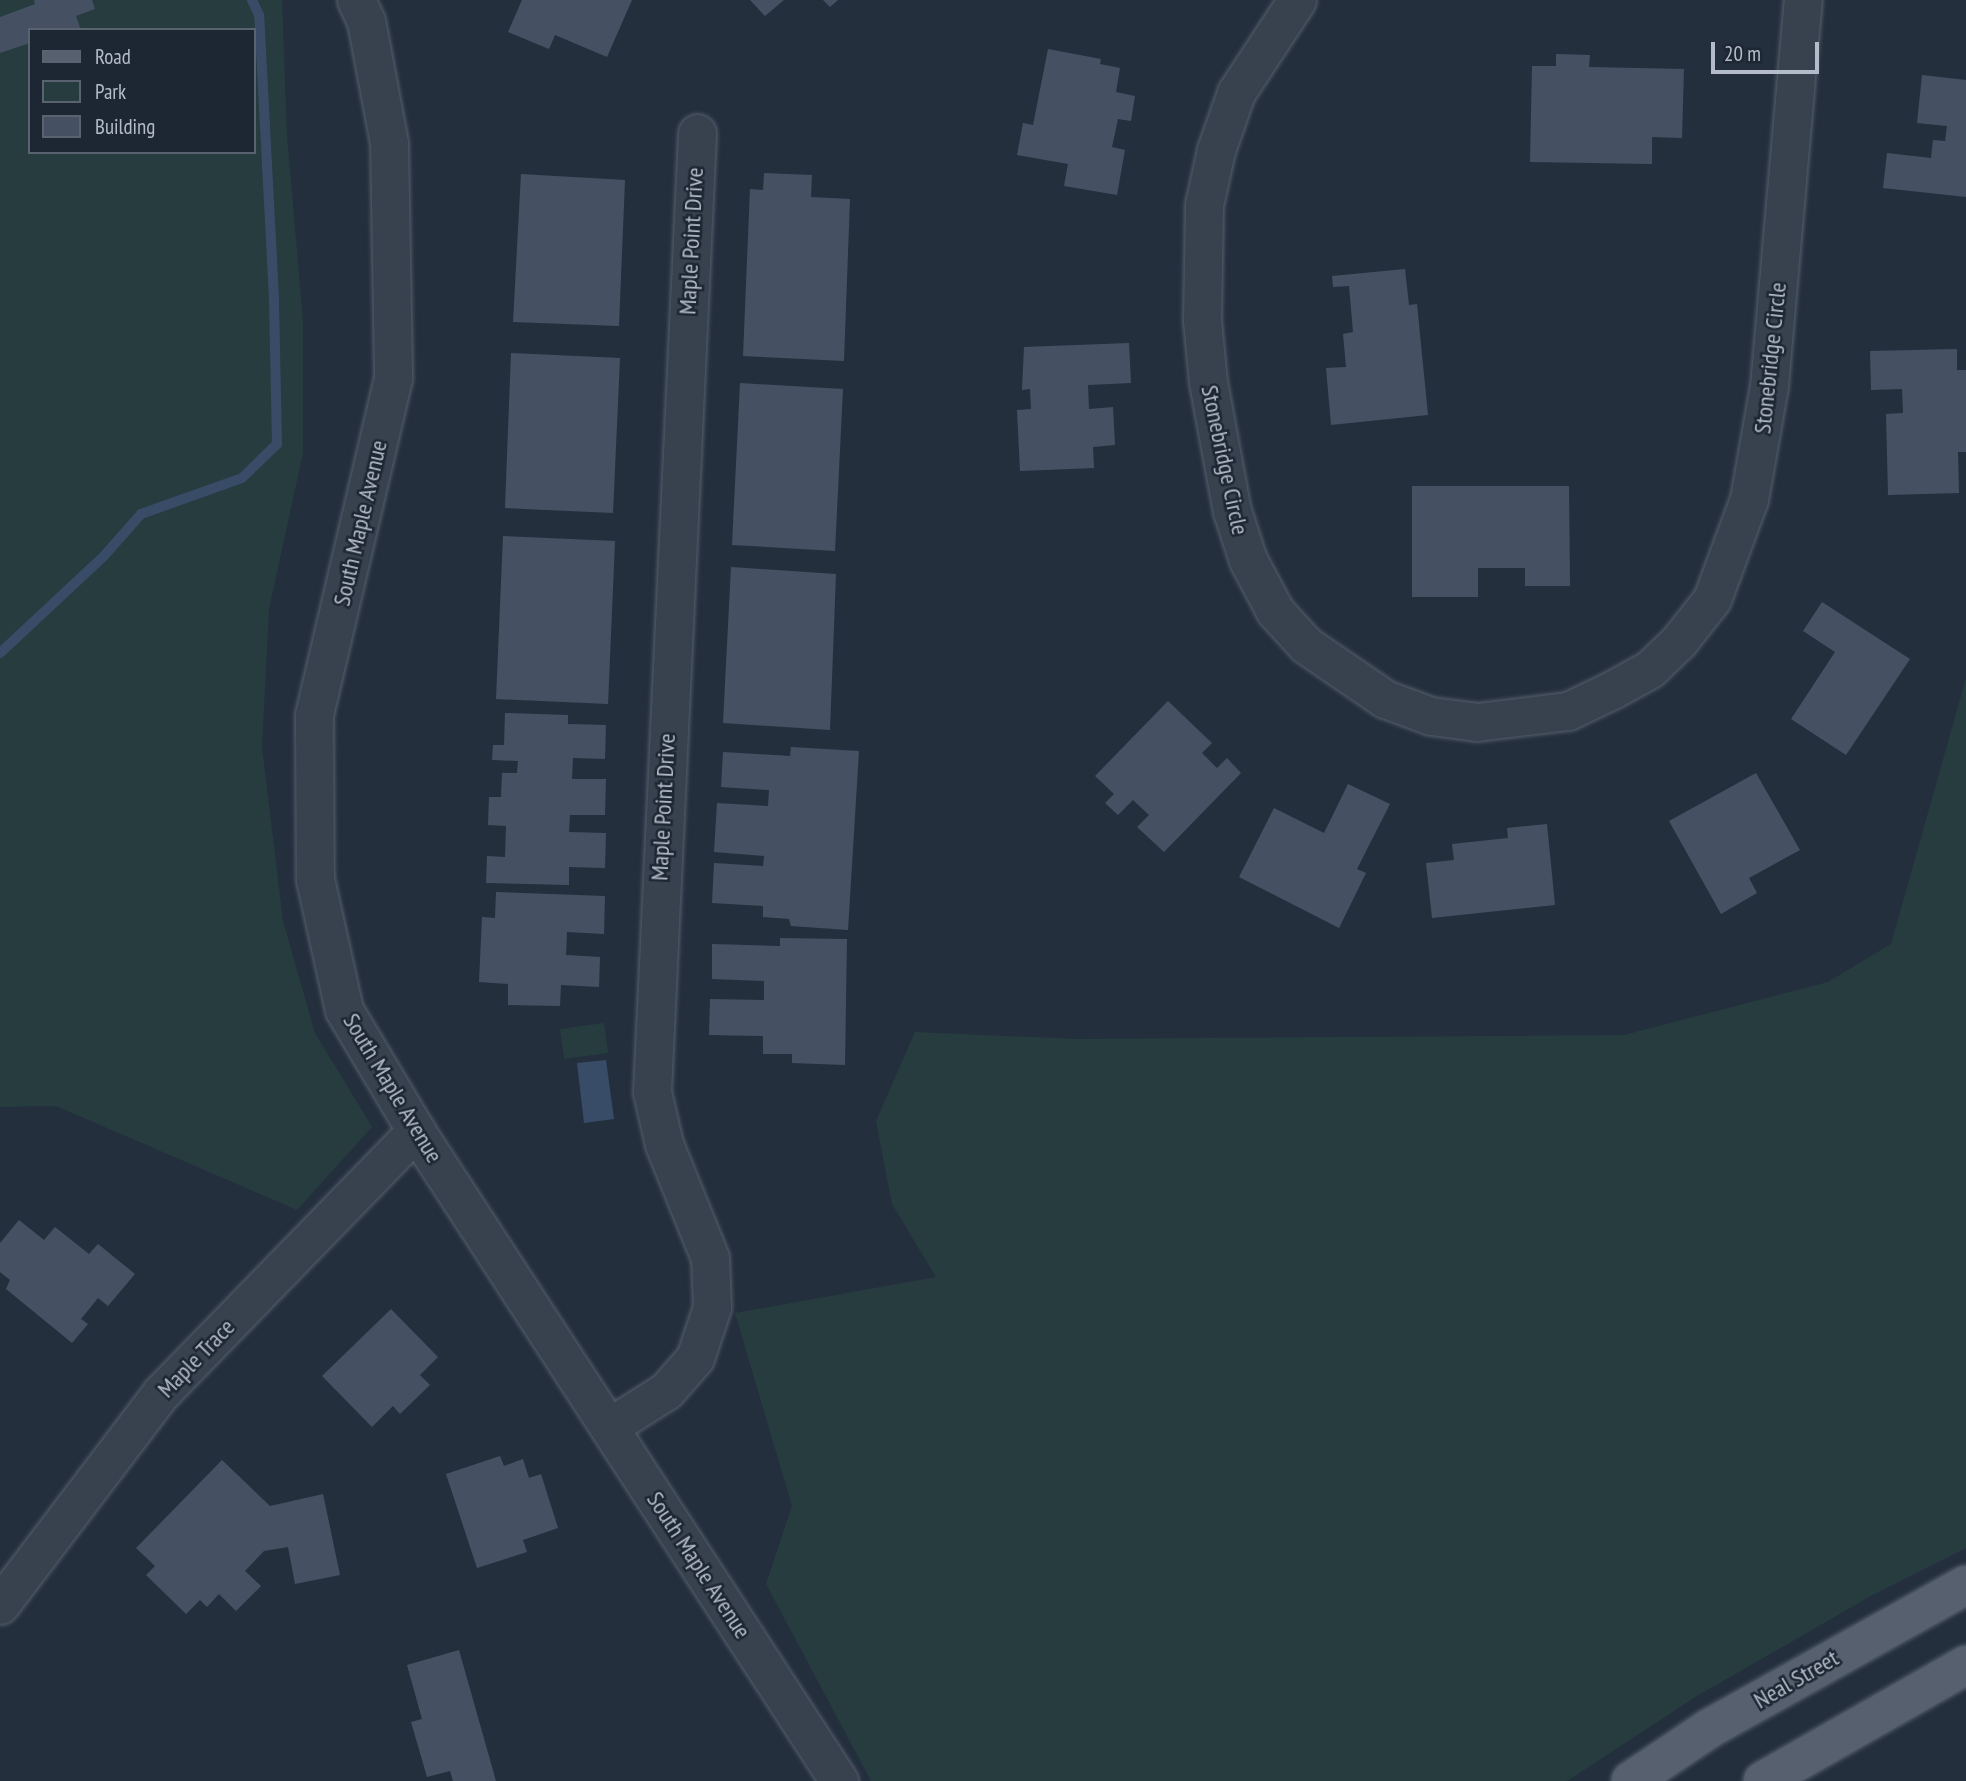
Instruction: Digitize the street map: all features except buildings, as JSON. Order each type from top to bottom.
[{"type":"main road","name":"Neal Street","points":[[1631,1781],[1710,1728],[1966,1585]]},
{"type":"main road","points":[[1763,1781],[1966,1665]]},
{"type":"street","name":"South Maple Avenue","points":[[356,0],[366,21],[389,143],[393,378],[314,715],[314,879],[344,1010],[416,1131],[839,1781]]},
{"type":"street","name":"Stonebridge Circle","points":[[1297,0],[1236,93],[1216,150],[1204,205],[1202,320],[1218,447],[1232,511],[1248,560],[1275,611],[1306,645],[1385,699],[1431,716],[1477,722],[1568,711],[1612,690],[1650,669],[1679,641],[1712,599],[1749,499],[1769,386],[1803,0]]},
{"type":"street","name":"Maple Point Drive","points":[[609,1427],[666,1391],[695,1358],[712,1307],[710,1258],[664,1144],[652,1092],[696,133]]},
{"type":"street","name":"Maple Trace","points":[[0,1605],[161,1393],[416,1131]]},
{"type":"green space","points":[[0,0],[282,0],[287,135],[303,320],[303,453],[269,609],[262,747],[283,921],[315,1033],[372,1127],[297,1210],[56,1106],[0,1107]]},
{"type":"green space","points":[[1966,678],[1966,1548],[1869,1597],[1697,1696],[1567,1781],[871,1781],[766,1584],[792,1506],[735,1313],[936,1277],[892,1204],[876,1121],[915,1032],[1077,1039],[1624,1035],[1828,982],[1891,944]]},
{"type":"green space","points":[[604,1023],[608,1053],[564,1059],[560,1029]]},
{"type":"water","points":[[606,1060],[614,1119],[584,1123],[577,1063]]},
{"type":"waterway","points":[[0,653],[104,556],[141,514],[242,478],[277,444],[274,298],[259,15],[252,0]]}]
